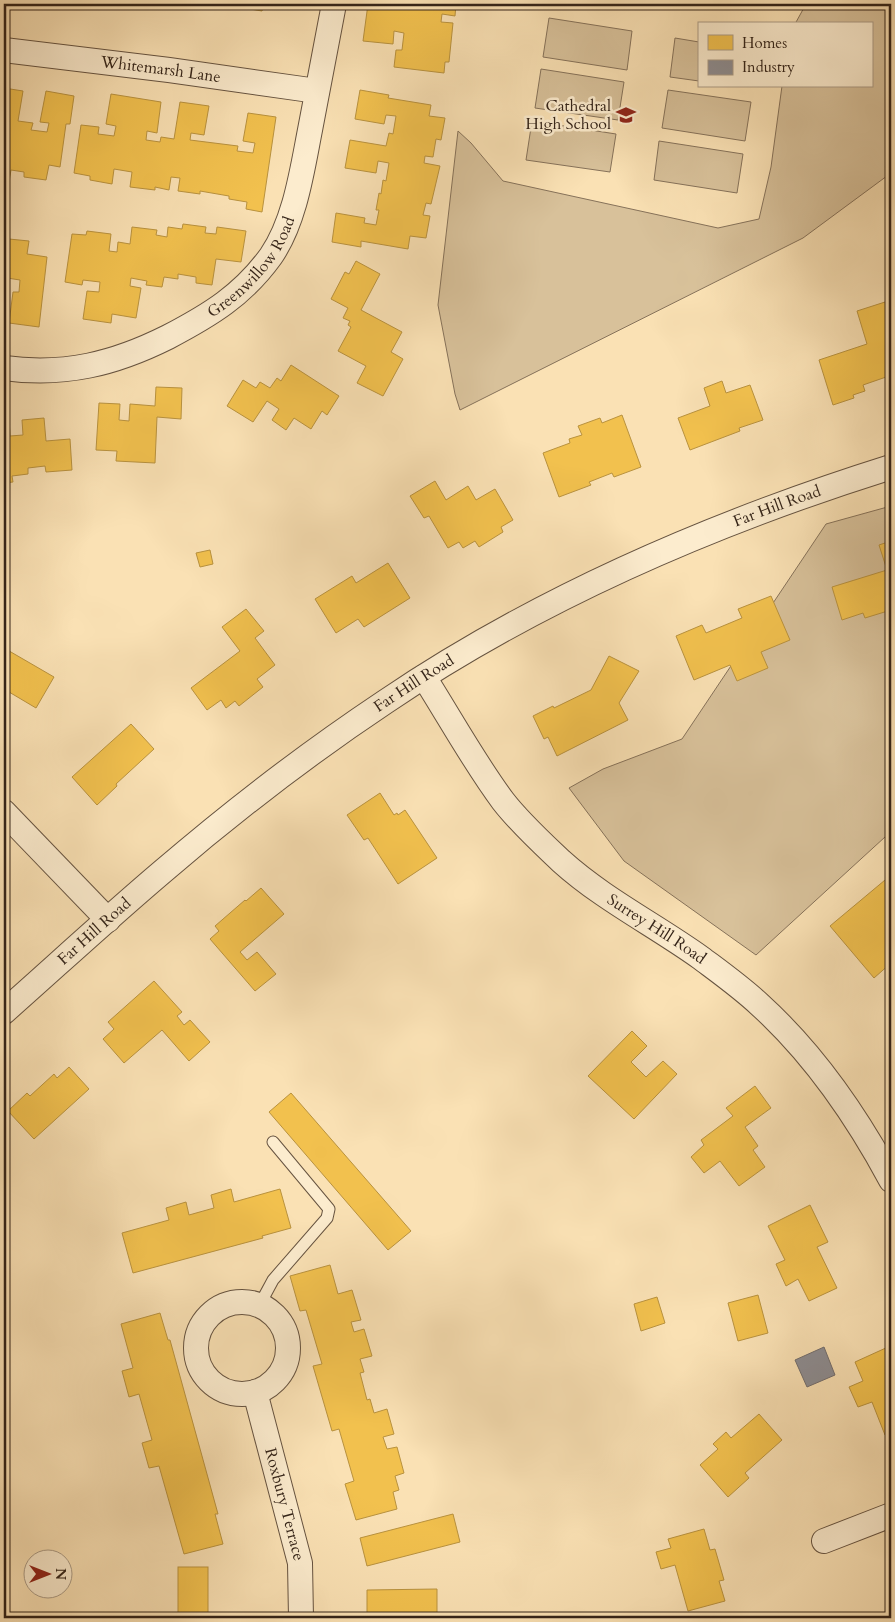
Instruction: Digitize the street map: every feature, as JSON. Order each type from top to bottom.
[{"type":"street","name":"Greenwillow Road","points":[[4,368],[32,371],[66,370],[87,367],[119,358],[151,345],[206,317],[250,282],[272,255],[288,225],[304,159],[334,4]]},
{"type":"street","name":"Whitemarsh Lane","points":[[4,50],[170,70],[317,91]]},
{"type":"street","name":"Far Hill Road","points":[[4,1012],[193,846],[256,795],[324,744],[424,677],[546,607],[643,559],[771,507],[891,467]]},
{"type":"street","name":"Surrey Hill Road","points":[[424,677],[503,801],[532,833],[563,862],[591,884],[699,957],[760,1005],[799,1044],[853,1113],[891,1180]]},
{"type":"street","points":[[4,812],[108,920]]},
{"type":"street","points":[[236,1302],[251,1302],[259,1306],[265,1308],[277,1318],[285,1331],[288,1346],[286,1361],[279,1375],[269,1386],[255,1392],[240,1394],[225,1391],[212,1383],[202,1372],[196,1357],[196,1342],[200,1328],[209,1315],[222,1306],[236,1302]]},
{"type":"street","name":"Roxbury Terrace","points":[[255,1392],[300,1563],[301,1618]]},
{"type":"street","points":[[824,1541],[891,1515]]},
{"type":"lane","points":[[259,1306],[274,1280],[327,1218],[329,1209],[273,1142]]},
{"type":"shaded area","points":[[806,4],[891,4],[891,173],[803,238],[460,410],[455,394],[438,305],[458,131],[471,143],[503,181],[718,228],[759,219],[771,167],[782,88],[872,88],[872,22],[796,22]]},
{"type":"shaded area","points":[[549,18],[632,31],[627,70],[543,57]]},
{"type":"shaded area","points":[[675,38],[698,42],[698,81],[670,77]]},
{"type":"shaded area","points":[[541,69],[624,82],[618,120],[535,108]]},
{"type":"shaded area","points":[[668,90],[751,102],[745,141],[662,128]]},
{"type":"shaded area","points":[[532,121],[616,134],[610,172],[526,160]]},
{"type":"shaded area","points":[[659,141],[743,154],[737,193],[654,180]]},
{"type":"shaded area","points":[[891,506],[891,838],[885,837],[756,955],[624,861],[569,788],[603,769],[682,739],[826,524]]},
{"type":"building: Homes","points":[[238,4],[264,4],[262,11],[238,7]]},
{"type":"building: Homes","points":[[368,4],[456,4],[455,16],[442,14],[441,22],[453,23],[449,62],[445,62],[444,73],[394,67],[396,50],[402,50],[404,33],[394,31],[393,44],[363,41]]},
{"type":"building: Homes","points":[[4,88],[23,91],[18,121],[33,123],[31,130],[47,132],[49,123],[40,122],[46,91],[74,96],[70,124],[66,124],[60,167],[49,165],[46,180],[24,177],[24,172],[11,170],[9,182],[4,181]]},
{"type":"building: Homes","points":[[360,90],[389,95],[388,98],[431,105],[429,116],[445,118],[441,140],[436,139],[433,157],[425,156],[424,163],[440,166],[431,204],[426,203],[423,215],[430,216],[426,238],[410,236],[408,249],[361,241],[361,247],[332,242],[336,213],[365,218],[364,223],[376,225],[379,210],[376,210],[379,193],[381,194],[383,180],[386,181],[389,163],[378,161],[376,173],[345,168],[350,140],[386,146],[389,133],[393,134],[396,116],[386,115],[384,124],[355,119]]},
{"type":"building: Homes","points":[[111,94],[161,102],[157,133],[147,131],[146,140],[160,142],[161,137],[174,139],[180,102],[209,106],[204,135],[191,133],[190,140],[238,146],[237,151],[253,153],[255,143],[243,141],[248,113],[276,117],[262,212],[246,209],[247,202],[229,199],[229,196],[200,191],[200,194],[178,191],[180,178],[171,177],[169,190],[155,187],[155,190],[130,187],[132,172],[114,169],[112,184],[90,180],[90,176],[74,173],[81,125],[99,127],[98,134],[114,136],[116,126],[106,124]]},
{"type":"building: Homes","points":[[183,224],[206,227],[205,233],[216,234],[217,227],[246,231],[241,262],[216,259],[212,285],[196,283],[196,277],[178,274],[178,279],[164,277],[162,287],[146,285],[147,281],[131,278],[130,286],[141,288],[136,318],[112,314],[111,323],[83,319],[87,291],[99,292],[100,282],[83,280],[82,285],[65,282],[72,234],[86,235],[87,231],[111,234],[109,251],[117,252],[118,242],[130,244],[132,227],[157,230],[156,235],[167,237],[168,227],[182,229]]},
{"type":"building: Homes","points":[[9,239],[29,241],[27,254],[47,257],[39,327],[9,323],[13,292],[19,292],[20,280],[7,278],[4,295],[4,247],[8,248]]},
{"type":"building: Homes","points":[[356,261],[380,274],[361,310],[402,332],[391,352],[403,359],[383,396],[357,383],[366,366],[338,351],[351,327],[348,325],[350,321],[343,318],[348,308],[331,299],[345,272],[349,274]]},
{"type":"building: Homes","points":[[885,302],[891,323],[891,328],[888,329],[891,339],[891,374],[863,385],[865,391],[853,395],[854,398],[833,405],[819,360],[867,344],[857,311]]},
{"type":"building: Homes","points":[[291,365],[339,396],[327,415],[322,411],[311,429],[294,418],[286,430],[272,420],[279,409],[267,401],[253,422],[227,406],[243,380],[256,388],[260,382],[270,388],[277,378],[281,381]]},
{"type":"building: Homes","points":[[722,381],[726,393],[750,385],[763,420],[739,428],[740,431],[690,450],[678,418],[710,406],[704,388]]},
{"type":"building: Homes","points":[[156,387],[182,388],[181,419],[157,417],[155,463],[116,461],[117,451],[96,450],[99,403],[120,404],[119,420],[129,421],[130,404],[155,406]]},
{"type":"building: Homes","points":[[622,415],[641,467],[614,477],[612,473],[589,482],[591,485],[559,497],[543,453],[570,443],[569,439],[582,435],[578,426],[600,418],[602,423]]},
{"type":"building: Homes","points":[[9,418],[10,436],[23,435],[22,420],[44,418],[46,441],[70,439],[72,470],[46,472],[45,466],[28,468],[28,474],[12,476],[13,482],[4,483],[4,419]]},
{"type":"building: Homes","points":[[435,481],[446,500],[468,486],[476,500],[495,489],[513,520],[501,527],[503,532],[479,547],[475,541],[463,548],[459,542],[448,548],[429,516],[424,518],[410,496]]},
{"type":"building: Homes","points":[[891,541],[891,610],[865,618],[863,613],[842,620],[832,587],[887,570],[879,545]]},
{"type":"building: Homes","points":[[210,550],[213,564],[200,567],[196,553]]},
{"type":"building: Homes","points":[[388,563],[410,598],[364,627],[358,619],[336,633],[315,599],[352,576],[356,583]]},
{"type":"building: Homes","points":[[771,596],[790,640],[761,652],[768,668],[737,681],[730,665],[694,680],[676,636],[702,625],[706,633],[742,618],[738,609]]},
{"type":"building: Homes","points":[[246,609],[264,631],[255,638],[275,665],[257,679],[263,687],[239,706],[235,701],[226,708],[221,700],[207,710],[191,688],[240,651],[222,627]]},
{"type":"building: Homes","points":[[4,648],[54,677],[36,708],[4,689]]},
{"type":"building: Homes","points":[[609,656],[639,671],[619,703],[628,720],[557,756],[548,737],[544,739],[533,716],[591,690]]},
{"type":"building: Homes","points":[[131,724],[154,749],[116,784],[117,786],[97,805],[72,777]]},
{"type":"building: Homes","points":[[380,793],[394,815],[397,813],[398,815],[405,810],[437,858],[398,884],[368,838],[364,840],[347,815]]},
{"type":"building: Homes","points":[[891,875],[891,963],[874,978],[830,926]]},
{"type":"building: Homes","points":[[261,888],[284,914],[240,952],[247,960],[257,952],[276,974],[255,991],[210,939],[219,931],[215,926]]},
{"type":"building: Homes","points":[[154,981],[182,1012],[177,1016],[184,1025],[190,1020],[210,1042],[189,1061],[162,1030],[124,1063],[103,1039],[114,1029],[108,1022]]},
{"type":"building: Homes","points":[[632,1031],[647,1046],[631,1062],[646,1077],[663,1061],[677,1074],[634,1119],[588,1076]]},
{"type":"building: Homes","points":[[69,1067],[89,1089],[34,1139],[8,1111],[27,1093],[30,1096],[54,1074],[57,1078]]},
{"type":"building: Homes","points":[[755,1086],[771,1108],[745,1127],[758,1146],[753,1150],[765,1167],[739,1186],[720,1161],[704,1173],[691,1157],[704,1145],[701,1140],[733,1116],[726,1108]]},
{"type":"building: Homes","points":[[291,1093],[411,1231],[388,1250],[269,1112]]},
{"type":"building: Homes","points":[[231,1189],[234,1202],[280,1189],[291,1228],[262,1236],[263,1238],[133,1273],[122,1233],[169,1220],[166,1208],[186,1202],[189,1215],[214,1208],[211,1195]]},
{"type":"building: Homes","points":[[810,1205],[828,1242],[817,1247],[837,1288],[809,1301],[798,1279],[786,1286],[776,1264],[785,1260],[768,1226]]},
{"type":"building: Homes","points":[[330,1265],[338,1294],[352,1290],[361,1320],[351,1322],[354,1332],[364,1329],[372,1356],[360,1359],[364,1372],[360,1373],[367,1400],[370,1399],[374,1413],[387,1409],[394,1434],[383,1437],[387,1449],[397,1447],[404,1473],[395,1476],[399,1490],[393,1492],[397,1509],[356,1520],[345,1484],[354,1481],[339,1429],[332,1431],[313,1366],[322,1364],[306,1310],[300,1311],[290,1276]]},
{"type":"building: Homes","points":[[758,1295],[768,1333],[738,1341],[728,1303]]},
{"type":"building: Homes","points":[[657,1297],[665,1323],[641,1331],[634,1304]]},
{"type":"building: Homes","points":[[160,1313],[168,1340],[170,1340],[218,1514],[215,1514],[223,1544],[184,1554],[159,1466],[149,1468],[142,1443],[152,1440],[139,1394],[129,1397],[122,1371],[133,1368],[121,1324]]},
{"type":"building: Homes","points":[[888,1347],[891,1355],[891,1432],[885,1435],[872,1402],[858,1407],[849,1387],[863,1381],[855,1362]]},
{"type":"building: Homes","points":[[759,1414],[782,1440],[745,1473],[749,1478],[728,1497],[700,1465],[718,1449],[713,1444],[726,1432],[731,1438]]},
{"type":"building: Homes","points":[[453,1514],[460,1542],[367,1566],[360,1538]]},
{"type":"building: Homes","points":[[704,1529],[710,1550],[715,1549],[724,1580],[719,1581],[725,1601],[688,1611],[675,1565],[661,1569],[656,1552],[671,1548],[668,1539]]},
{"type":"building: Homes","points":[[178,1567],[208,1567],[208,1618],[178,1618]]},
{"type":"building: Homes","points":[[437,1589],[437,1617],[367,1618],[367,1590]]},
{"type":"building: Industry","points":[[824,1347],[835,1375],[807,1387],[795,1360]]},
{"type":"place","name":"Cathedral High School","points":[[626,115]]}]
